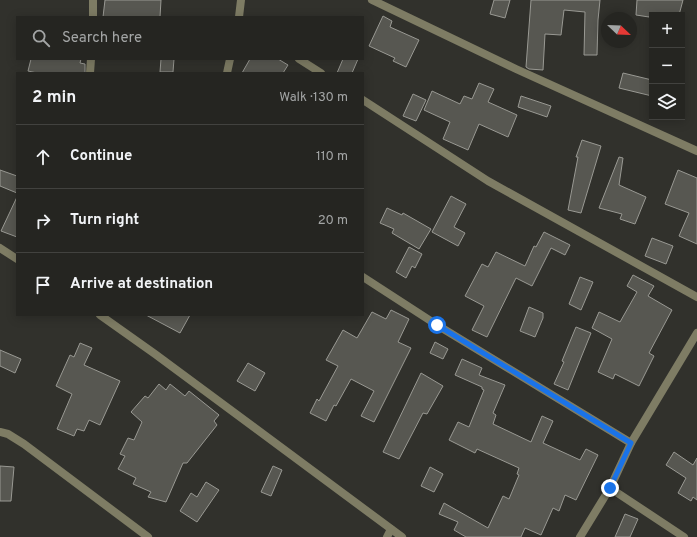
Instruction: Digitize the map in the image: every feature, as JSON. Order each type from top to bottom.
[{"type":"street","points":[[92,16],[93,0]]},
{"type":"street","points":[[239,16],[241,0]]},
{"type":"street","points":[[372,0],[516,69],[697,151]]},
{"type":"street","points":[[90,72],[91,60]]},
{"type":"street","points":[[227,72],[230,60]]},
{"type":"street","points":[[302,60],[320,72]]},
{"type":"street","points":[[364,101],[488,181],[697,297]]},
{"type":"street","points":[[0,248],[16,258]]},
{"type":"street","points":[[364,278],[437,325],[631,443]]},
{"type":"street","points":[[101,316],[161,358],[389,533],[402,537]]},
{"type":"street","points":[[580,537],[610,488],[631,443],[697,333]]},
{"type":"street","points":[[0,432],[8,434],[24,444],[148,537]]},
{"type":"street","points":[[610,488],[684,537]]},
{"type":"building","points":[[105,0],[161,0],[160,16],[103,16]]},
{"type":"building","points":[[494,0],[510,0],[505,18],[490,14]]},
{"type":"building","points":[[531,0],[600,0],[597,55],[584,55],[585,12],[564,10],[561,35],[545,34],[543,70],[529,69],[526,67]]},
{"type":"building","points":[[637,0],[683,0],[680,12],[649,12],[649,17],[637,15]]},
{"type":"building","points":[[383,16],[392,21],[390,27],[419,40],[406,67],[393,61],[395,58],[369,46]]},
{"type":"building","points":[[31,60],[81,60],[80,63],[85,64],[85,72],[28,71]]},
{"type":"building","points":[[161,60],[174,60],[173,72],[160,72]]},
{"type":"building","points":[[249,60],[280,60],[288,65],[284,72],[243,72]]},
{"type":"building","points":[[343,60],[358,60],[352,72],[337,72]]},
{"type":"building","points":[[623,73],[649,79],[649,95],[619,88]]},
{"type":"building","points":[[479,83],[494,89],[488,102],[517,115],[508,137],[479,124],[468,150],[443,139],[450,122],[424,110],[432,91],[460,104],[464,96],[472,99]]},
{"type":"building","points":[[413,94],[426,100],[416,121],[403,116]]},
{"type":"building","points":[[521,96],[551,106],[547,117],[518,107]]},
{"type":"building","points":[[582,140],[601,146],[581,213],[568,210],[578,157],[576,157]]},
{"type":"building","points":[[619,157],[623,158],[619,185],[646,197],[635,224],[620,219],[622,214],[599,208]]},
{"type":"building","points":[[0,170],[16,176],[16,193],[0,186]]},
{"type":"building","points":[[678,170],[697,178],[697,244],[679,236],[689,213],[665,204]]},
{"type":"building","points":[[451,196],[466,204],[454,227],[465,233],[458,246],[432,232]]},
{"type":"building","points":[[16,199],[16,237],[1,231]]},
{"type":"building","points":[[387,208],[402,215],[403,213],[431,229],[419,249],[392,233],[394,229],[380,223]]},
{"type":"building","points":[[544,232],[570,245],[565,255],[551,248],[532,286],[516,278],[487,337],[472,330],[484,306],[465,296],[482,264],[488,267],[496,252],[525,266],[534,246],[536,247]]},
{"type":"building","points":[[652,238],[673,246],[666,264],[645,256]]},
{"type":"building","points":[[409,247],[422,254],[415,268],[412,266],[406,278],[396,272]]},
{"type":"building","points":[[633,275],[654,286],[648,296],[672,310],[649,353],[654,356],[639,386],[615,374],[613,379],[598,372],[612,339],[592,328],[599,312],[620,322],[637,292],[627,286]]},
{"type":"building","points":[[580,277],[593,282],[581,310],[569,304]]},
{"type":"building","points":[[529,307],[543,313],[543,318],[535,337],[520,331]]},
{"type":"building","points":[[391,310],[409,319],[398,342],[411,348],[374,422],[361,416],[374,391],[351,379],[336,406],[334,405],[326,421],[310,413],[317,399],[319,401],[338,366],[326,360],[343,330],[357,338],[372,312],[386,319]]},
{"type":"building","points":[[148,316],[189,316],[180,333]]},
{"type":"building","points":[[576,327],[591,333],[568,390],[554,384],[564,362],[562,361]]},
{"type":"building","points":[[435,342],[448,349],[443,359],[430,353]]},
{"type":"building","points":[[80,343],[92,348],[84,365],[120,381],[100,425],[89,420],[84,431],[77,429],[74,436],[57,429],[72,394],[56,386],[70,355],[74,357]]},
{"type":"building","points":[[0,350],[21,359],[15,373],[0,366]]},
{"type":"building","points":[[462,359],[482,368],[479,375],[505,385],[493,413],[496,415],[493,424],[531,442],[542,416],[553,421],[543,443],[580,460],[586,449],[598,455],[576,500],[565,495],[559,511],[553,508],[541,535],[525,528],[521,537],[466,537],[454,530],[458,522],[439,514],[444,503],[488,528],[503,496],[509,499],[519,475],[517,474],[519,468],[477,449],[475,453],[449,440],[458,422],[469,427],[484,390],[482,387],[455,375]]},
{"type":"building","points":[[248,363],[265,373],[255,391],[237,381]]},
{"type":"building","points":[[421,373],[443,386],[427,414],[423,413],[399,459],[383,452]]},
{"type":"building","points":[[159,384],[166,390],[170,384],[185,396],[189,391],[219,415],[214,421],[217,425],[187,463],[183,463],[166,502],[148,497],[151,492],[133,484],[136,478],[118,469],[125,456],[120,454],[128,438],[134,440],[142,422],[131,412],[145,396],[148,398]]},
{"type":"building","points":[[674,452],[693,465],[697,458],[697,500],[693,497],[691,501],[678,493],[686,478],[666,465]]},
{"type":"building","points":[[0,466],[14,467],[11,501],[0,501]]},
{"type":"building","points":[[273,466],[282,470],[271,496],[261,492]]},
{"type":"building","points":[[430,467],[443,474],[434,492],[421,486]]},
{"type":"building","points":[[206,482],[219,490],[197,522],[180,511],[191,493],[197,497]]},
{"type":"building","points":[[625,514],[638,519],[630,537],[615,537]]},
{"type":"route","points":[[437,325],[631,443],[610,488]]}]
